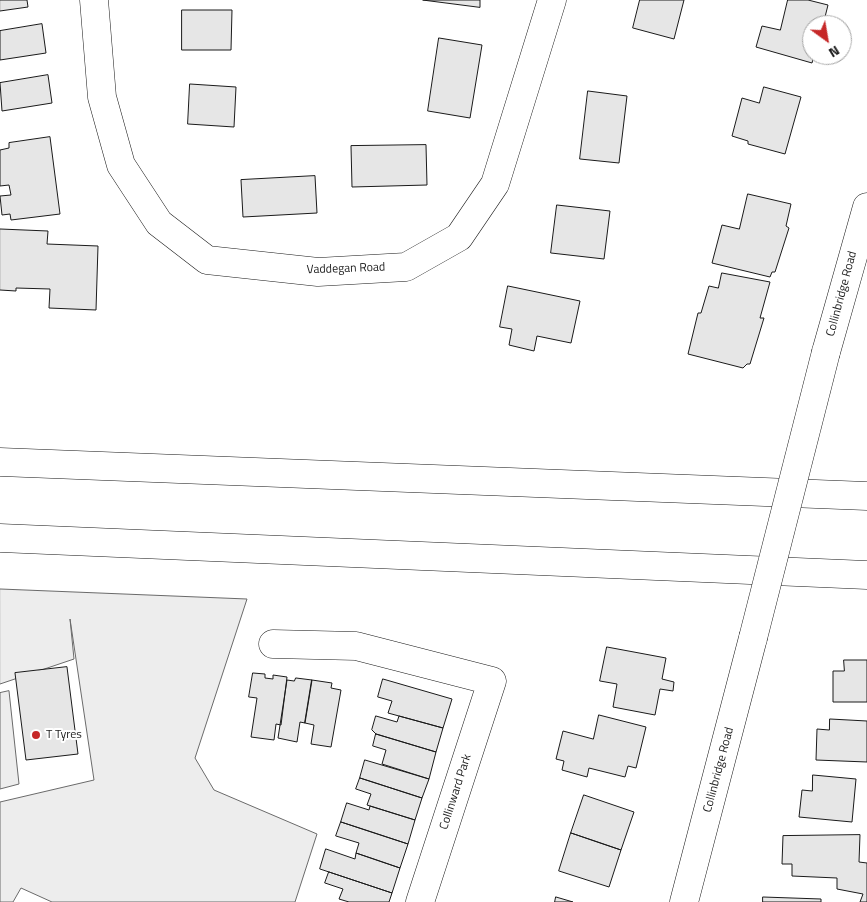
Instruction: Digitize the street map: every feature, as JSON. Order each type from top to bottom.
[{"type":"main road","name":"Vaddegan Road","points":[[94,0],[102,97],[121,165],[159,223],[207,260],[318,272],[406,267],[459,237],[495,184],[552,0]]},
{"type":"main road","name":"Collinbridge Road","points":[[684,902],[754,638],[826,352],[867,207]]},
{"type":"main road","points":[[0,462],[867,496]]},
{"type":"main road","points":[[0,538],[867,575]]},
{"type":"main road","name":"Collinward Park","points":[[273,644],[356,646],[492,681],[420,902]]},
{"type":"shaded area","points":[[0,589],[247,599],[195,758],[214,790],[317,834],[295,902],[52,902],[21,888],[13,902],[0,902],[0,802],[94,780],[70,619],[74,659],[0,684]]},
{"type":"shaded area","points":[[9,691],[19,784],[0,789],[0,693]]},
{"type":"building","points":[[0,0],[27,0],[28,7],[0,11]]},
{"type":"building","points":[[423,0],[480,0],[480,7]]},
{"type":"building","points":[[640,0],[684,0],[674,39],[633,28]]},
{"type":"building","points":[[788,0],[808,0],[828,5],[826,15],[802,15],[802,60],[756,47],[762,26],[780,30]]},
{"type":"building","points":[[182,10],[232,10],[231,50],[182,50]]},
{"type":"building","points":[[42,24],[46,53],[0,60],[0,31]]},
{"type":"building","points":[[439,38],[482,45],[470,118],[428,111]]},
{"type":"building","points":[[48,75],[52,103],[2,111],[0,83]]},
{"type":"building","points":[[190,84],[236,87],[234,127],[188,124]]},
{"type":"building","points":[[764,87],[801,97],[785,154],[748,144],[748,141],[732,136],[742,98],[759,103]]},
{"type":"building","points":[[588,91],[627,96],[619,163],[580,159]]},
{"type":"building","points":[[50,137],[60,214],[11,220],[10,214],[2,215],[0,196],[11,195],[9,185],[0,186],[0,150],[9,148],[9,143]]},
{"type":"building","points":[[426,145],[427,185],[352,187],[351,146]]},
{"type":"building","points":[[315,176],[317,213],[243,217],[241,180]]},
{"type":"building","points":[[748,194],[791,204],[786,226],[789,228],[775,272],[772,272],[770,277],[712,263],[722,225],[739,229]]},
{"type":"building","points":[[557,205],[610,211],[604,259],[551,253]]},
{"type":"building","points":[[0,229],[48,231],[47,244],[98,246],[96,310],[49,308],[50,289],[16,288],[16,291],[0,290]]},
{"type":"building","points":[[722,273],[770,282],[760,318],[764,318],[750,364],[743,368],[688,354],[698,313],[701,313],[709,286],[718,288]]},
{"type":"building","points":[[508,286],[580,301],[571,343],[537,336],[534,351],[509,345],[512,329],[500,327]]},
{"type":"building","points":[[607,647],[666,658],[662,679],[674,682],[673,691],[660,689],[655,715],[613,707],[617,684],[600,681]]},
{"type":"building","points":[[844,660],[867,660],[867,702],[833,702],[833,671],[844,671]]},
{"type":"building","points":[[67,667],[78,754],[26,760],[15,673]]},
{"type":"building","points":[[253,673],[265,674],[265,678],[273,679],[273,675],[287,677],[281,725],[276,724],[274,740],[251,737],[257,698],[249,697]]},
{"type":"building","points":[[296,678],[312,680],[305,723],[300,722],[297,742],[278,738],[287,680],[294,681]]},
{"type":"building","points":[[383,679],[452,699],[443,728],[388,713],[392,701],[378,697]]},
{"type":"building","points":[[312,680],[332,683],[331,688],[341,690],[331,747],[311,744],[314,725],[305,723]]},
{"type":"building","points":[[599,715],[646,727],[636,768],[628,766],[625,777],[589,768],[587,777],[562,770],[564,761],[556,759],[563,731],[593,739]]},
{"type":"building","points":[[376,716],[397,722],[399,716],[443,728],[436,752],[376,734],[372,730]]},
{"type":"building","points":[[830,719],[867,721],[867,762],[816,760],[817,729],[829,730]]},
{"type":"building","points":[[376,734],[436,752],[429,779],[382,764],[386,750],[373,746]]},
{"type":"building","points":[[365,760],[429,779],[422,798],[360,778]]},
{"type":"building","points":[[813,775],[856,779],[852,822],[799,817],[802,790],[812,791]]},
{"type":"building","points":[[360,778],[422,798],[415,820],[367,805],[371,794],[356,789]]},
{"type":"building","points":[[584,795],[634,812],[621,850],[571,833]]},
{"type":"building","points":[[347,803],[369,810],[370,806],[415,820],[408,844],[341,822]]},
{"type":"building","points":[[341,822],[408,844],[400,868],[356,853],[359,843],[336,836]]},
{"type":"building","points":[[571,833],[621,850],[609,887],[559,871]]},
{"type":"building","points":[[860,835],[859,862],[867,863],[867,902],[860,902],[863,894],[837,889],[837,878],[792,876],[792,864],[782,864],[783,836]]},
{"type":"building","points":[[326,849],[355,859],[356,853],[400,868],[392,893],[320,869]]},
{"type":"building","points":[[329,872],[392,893],[389,902],[349,902],[339,899],[343,889],[325,883]]},
{"type":"building","points":[[556,897],[573,902],[555,902]]},
{"type":"building","points":[[763,897],[821,899],[821,902],[763,902]]},
{"type":"place","name":"T Tyres","points":[[36,735]]}]
